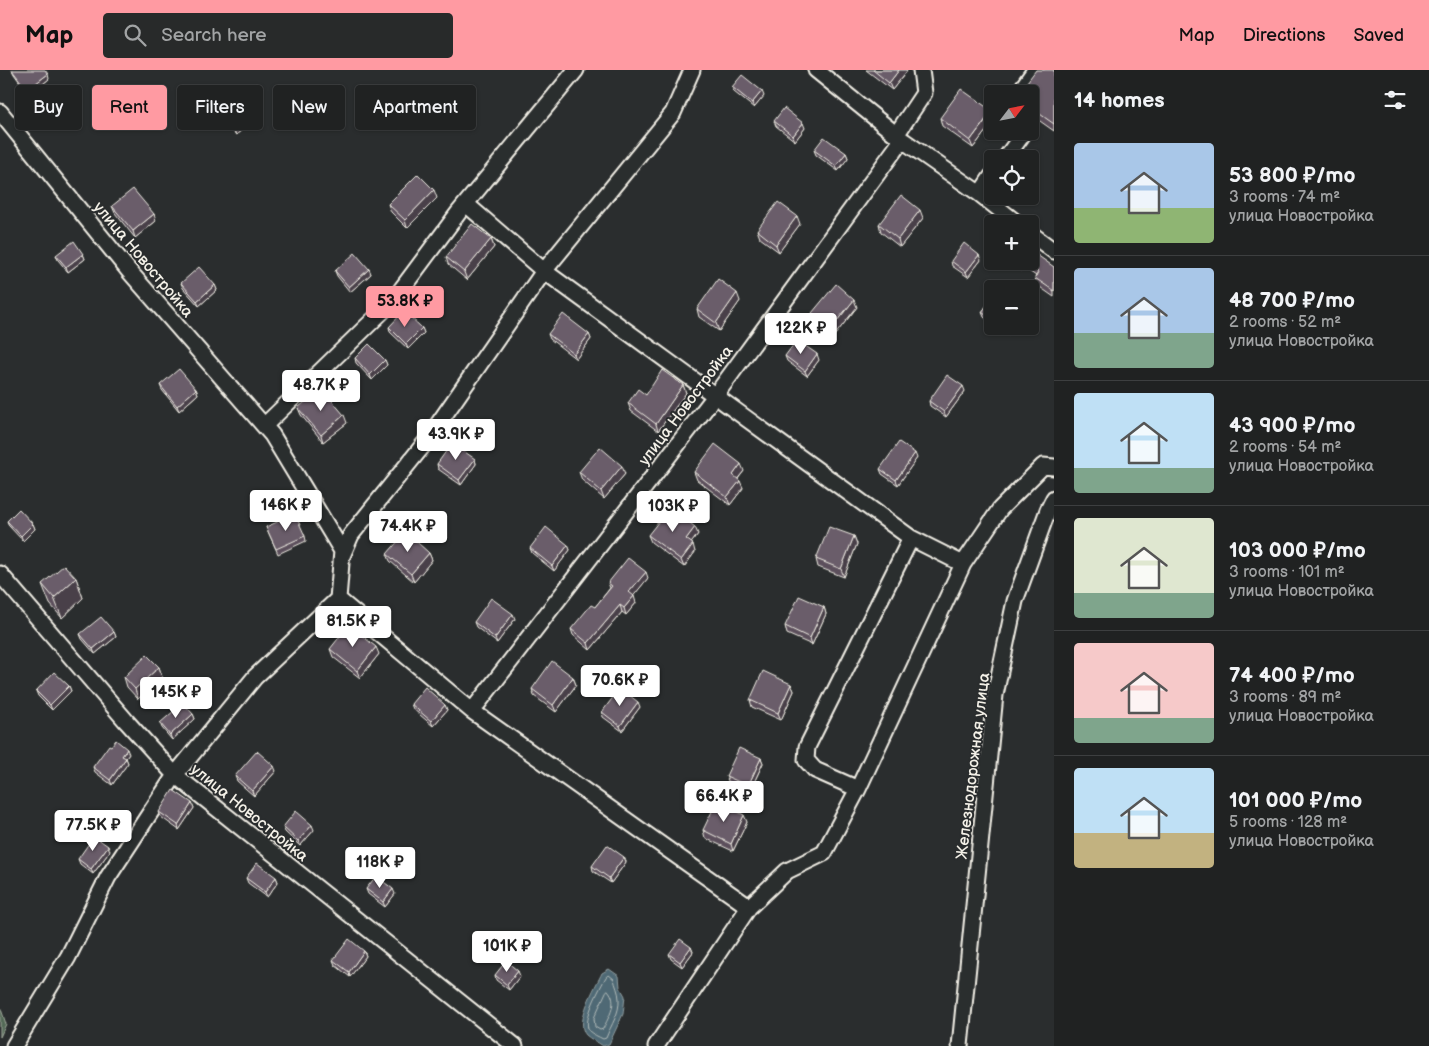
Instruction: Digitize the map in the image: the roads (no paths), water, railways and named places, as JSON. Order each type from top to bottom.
[{"type":"street","points":[[264,426],[392,302],[466,204],[576,70]]},
{"type":"street","points":[[692,70],[673,113],[544,271],[425,443],[351,535],[342,556],[338,599],[472,711],[749,907]]},
{"type":"street","points":[[816,70],[900,138],[1007,215]]},
{"type":"street","name":"улица Новостройка","points":[[472,711],[715,396],[900,138],[924,93],[921,70]]},
{"type":"street","points":[[1024,85],[1035,70]]},
{"type":"street","name":"улица Новостройка","points":[[0,112],[129,271],[272,435],[342,551],[342,556]]},
{"type":"street","points":[[980,194],[984,188]]},
{"type":"street","points":[[466,204],[544,271],[911,538],[963,564]]},
{"type":"street","points":[[1039,240],[1054,251]]},
{"type":"street","points":[[656,1046],[749,907],[788,871],[824,853],[858,789],[963,564],[1000,509],[1043,466],[1054,466]]},
{"type":"street","name":"Железнодорожная улица","points":[[960,1046],[996,695],[1015,601],[1054,498]]},
{"type":"street","points":[[858,789],[815,770],[806,760],[807,747],[911,538]]},
{"type":"street","points":[[0,574],[175,775],[108,877],[68,957],[14,1046]]},
{"type":"street","name":"улица Новостройка","points":[[338,599],[254,677],[175,775],[515,1046]]},
{"type":"water","points":[[609,969],[619,976],[620,987],[625,996],[623,1014],[609,1044],[603,1046],[586,1035],[583,1029],[583,1022],[587,1004],[595,986],[602,973]]}]
